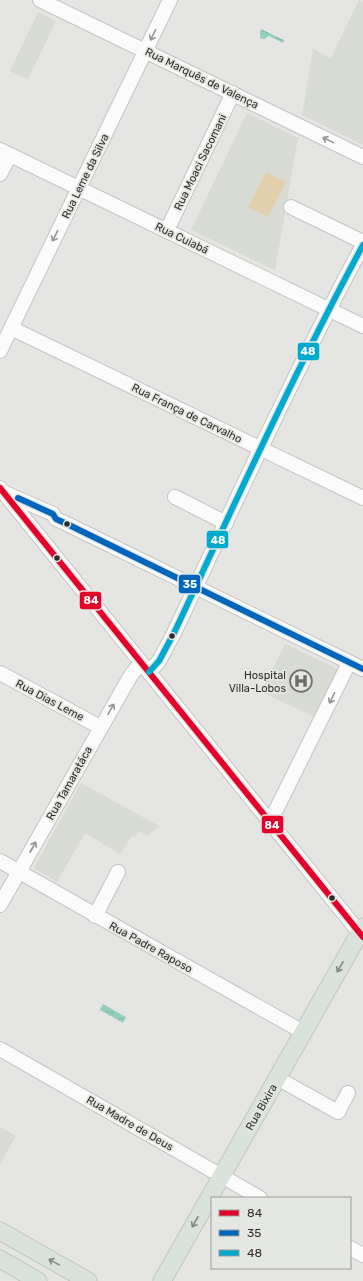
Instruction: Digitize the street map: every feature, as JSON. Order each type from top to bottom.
[{"type":"main road","name":"Rua Bixira","points":[[162,1281],[303,1032],[362,932]]},
{"type":"main road","points":[[0,1231],[88,1281]]},
{"type":"main road","points":[[0,1259],[38,1281]]},
{"type":"street","name":"Rua Marquês de Valença","points":[[40,0],[363,157]]},
{"type":"street","name":"Rua Leme da Silva","points":[[0,351],[170,0]]},
{"type":"street","name":"Rua Moaci Sacomani","points":[[167,230],[233,93]]},
{"type":"street","name":"Rua Cuiabá","points":[[5,153],[363,326]]},
{"type":"street","points":[[0,174],[5,153]]},
{"type":"street","points":[[291,207],[363,243]]},
{"type":"street","name":"Rua Tamaratáca","points":[[0,905],[100,727],[131,675],[159,661],[261,448],[363,243]]},
{"type":"street","name":"Rua França de Carvalho","points":[[11,328],[363,498]]},
{"type":"street","points":[[2,490],[53,514],[56,519]]},
{"type":"street","points":[[2,490],[270,822],[362,932]]},
{"type":"street","points":[[175,497],[226,523]]},
{"type":"street","points":[[27,521],[33,509],[43,510]]},
{"type":"street","points":[[27,521],[56,519],[363,669]]},
{"type":"street","points":[[270,822],[350,663]]},
{"type":"street","name":"Rua Dias Leme","points":[[0,673],[100,727]]},
{"type":"street","name":"Rua Padre Raposo","points":[[0,861],[95,916],[303,1032]]},
{"type":"street","points":[[95,916],[118,872]]},
{"type":"street","name":"Rua Madre de Deus","points":[[0,1049],[258,1197]]},
{"type":"street","points":[[277,1078],[338,1112],[348,1093]]},
{"type":"street","points":[[351,1249],[363,1255]]},
{"type":"shaded area","points":[[359,0],[363,2],[363,145],[302,115],[313,49],[331,58]]},
{"type":"shaded area","points":[[38,12],[56,21],[28,79],[10,71]]},
{"type":"shaded area","points":[[247,113],[298,138],[275,270],[191,230]]},
{"type":"shaded area","points":[[266,172],[286,182],[268,217],[248,207]]},
{"type":"shaded area","name":"Hospital Villa-Lobos","points":[[285,644],[340,670],[317,718],[261,692]]},
{"type":"shaded area","points":[[81,783],[159,826],[147,836],[138,831],[135,837],[132,836],[120,854],[85,833],[57,882],[35,869],[35,866]]},
{"type":"shaded area","points":[[0,1127],[16,1136],[0,1164]]},
{"type":"water","points":[[261,29],[284,40],[283,43],[269,36],[264,39],[260,38]]},
{"type":"water","points":[[103,1004],[126,1017],[123,1023],[100,1010]]},
{"type":"transit line","name":"48","points":[[149,672],[159,661],[174,633],[289,389],[363,245]]},
{"type":"transit line","name":"84","points":[[0,488],[363,937]]},
{"type":"transit line","name":"35","points":[[18,498],[53,514],[56,519],[363,669]]},
{"type":"place","name":"Hospital Villa-Lobos","points":[[301,681]]}]
